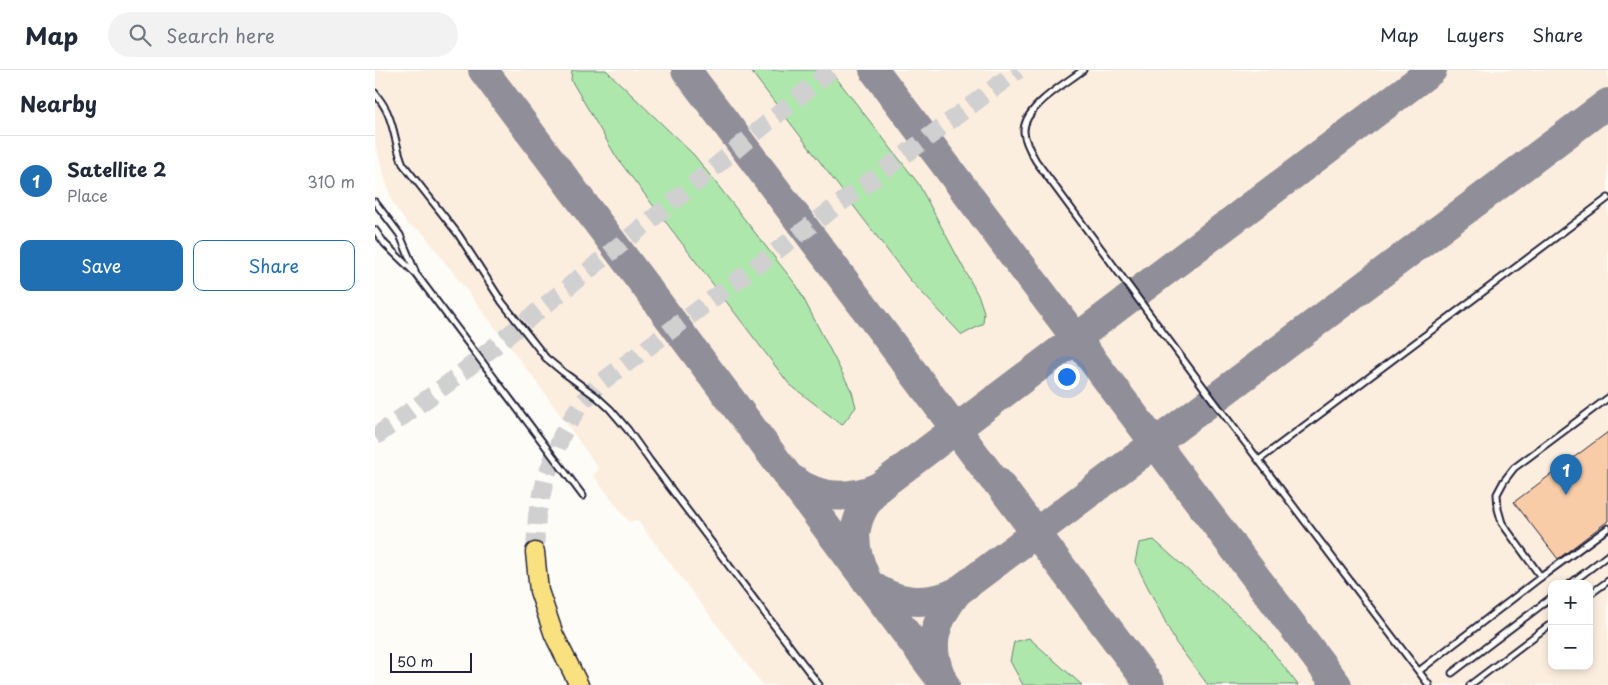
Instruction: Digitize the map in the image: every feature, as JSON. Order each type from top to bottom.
[{"type":"highway","points":[[535,552],[539,591],[554,635],[579,685]]},
{"type":"lane","points":[[1083,70],[1037,104],[1027,117],[1024,132],[1027,145],[1036,161],[1429,685]]},
{"type":"lane","points":[[375,93],[389,115],[403,164],[458,234],[513,317],[546,358],[597,397],[619,419],[819,685]]},
{"type":"lane","points":[[1259,460],[1608,198]]},
{"type":"lane","points":[[375,202],[400,235],[416,274]]},
{"type":"lane","points":[[375,230],[385,244],[416,274],[583,496]]},
{"type":"lane","points":[[1541,577],[1502,523],[1498,509],[1497,494],[1503,482],[1514,468],[1608,398]]},
{"type":"lane","points":[[1419,670],[1608,528]]},
{"type":"lane","points":[[1575,580],[1608,555]]},
{"type":"lane","points":[[1593,592],[1608,581]]},
{"type":"lane","points":[[1453,673],[1548,600]]},
{"type":"lane","points":[[1470,685],[1551,625]]},
{"type":"shaded area","points":[[375,70],[1608,70],[1608,685],[763,685],[637,520],[629,522],[593,475],[599,469],[532,376],[422,232],[408,225],[392,202],[375,144]]},
{"type":"green space","points":[[572,70],[606,70],[694,155],[797,286],[852,392],[856,407],[842,425],[789,384],[617,158],[571,80]]},
{"type":"green space","points":[[750,70],[830,70],[918,183],[979,297],[984,312],[983,324],[962,335],[910,280]]},
{"type":"green space","points":[[1154,540],[1258,633],[1298,685],[1208,685],[1176,643],[1135,562],[1139,543]]},
{"type":"green space","points":[[1029,638],[1082,685],[1023,685],[1010,661],[1014,642]]},
{"type":"building","points":[[1608,432],[1608,521],[1558,559],[1514,502]]},
{"type":"taxiway","points":[[483,70],[945,685]]},
{"type":"taxiway","points":[[686,70],[1150,685]]},
{"type":"taxiway","points":[[874,70],[1337,685]]},
{"type":"taxiway","points":[[865,576],[857,551],[856,529],[863,508],[879,487],[1432,70]]},
{"type":"taxiway","points":[[868,583],[889,595],[911,601],[934,599],[957,592],[1608,103]]},
{"type":"taxiway","points":[[792,479],[812,491],[823,494],[856,494],[879,487]]},
{"type":"taxiway","points":[[941,677],[934,653],[935,632],[944,612],[957,592]]},
{"type":"tunnel","points":[[375,437],[454,379],[657,215],[831,70]]},
{"type":"tunnel","points":[[535,552],[537,515],[546,477],[562,435],[578,408],[599,384],[1018,70]]},
{"type":"place","name":"Satellite 2","points":[[1566,495]]}]
